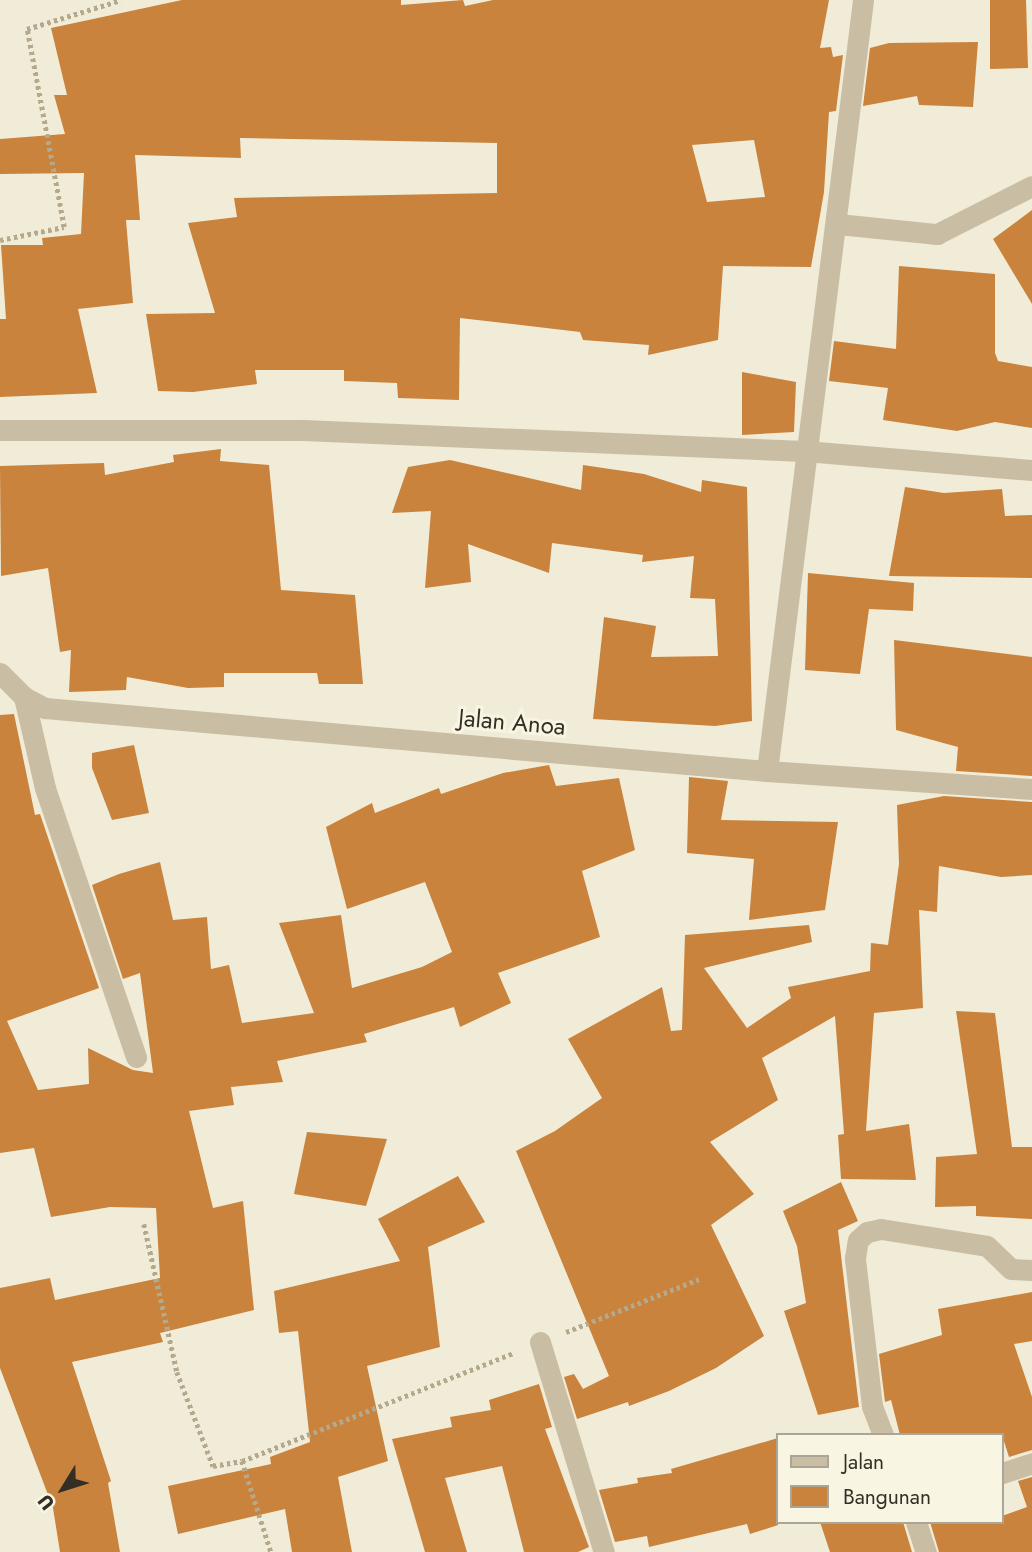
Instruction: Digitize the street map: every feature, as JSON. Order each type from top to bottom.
[{"type":"street","points":[[767,771],[805,451],[838,224],[863,0]]},
{"type":"street","points":[[838,224],[937,234],[1032,186]]},
{"type":"street","points":[[0,430],[303,430],[805,451],[1032,470]]},
{"type":"street","name":"Jalan Anoa","points":[[0,673],[24,697],[45,708],[767,771],[1032,789]]},
{"type":"street","points":[[24,697],[45,788],[136,1056]]},
{"type":"street","points":[[882,1433],[871,1392],[855,1258],[858,1240],[867,1232],[881,1229],[987,1246],[1011,1269],[1032,1270]]},
{"type":"street","points":[[540,1342],[604,1552]]},
{"type":"street","points":[[1004,1472],[1032,1463]]},
{"type":"street","points":[[917,1524],[926,1552]]},
{"type":"path","points":[[0,240],[64,227],[27,29],[121,0]]},
{"type":"path","points":[[144,1224],[177,1371],[213,1466],[242,1461],[699,1279]]},
{"type":"path","points":[[242,1461],[271,1552]]},
{"type":"building","points":[[182,0],[401,0],[401,5],[463,0],[465,6],[493,0],[829,0],[820,48],[831,47],[833,57],[843,55],[836,111],[829,112],[824,192],[811,267],[723,266],[718,340],[648,355],[649,345],[583,340],[580,332],[460,318],[459,400],[398,398],[397,383],[344,381],[344,370],[255,370],[257,384],[193,392],[158,391],[146,314],[215,313],[188,223],[237,217],[234,198],[497,193],[497,143],[240,138],[241,158],[135,155],[140,220],[126,220],[133,303],[78,309],[97,393],[0,397],[0,319],[6,319],[1,245],[43,245],[42,238],[81,234],[84,173],[0,174],[0,139],[65,134],[54,95],[67,95],[51,28]],"holes":[[[754,140],[765,197],[707,202],[692,145]]]},
{"type":"building","points":[[990,0],[1026,0],[1028,68],[990,69]]},
{"type":"building","points":[[978,42],[973,107],[919,105],[917,96],[863,106],[870,48],[889,43]]},
{"type":"building","points":[[1032,210],[1032,304],[993,239]]},
{"type":"building","points":[[899,266],[995,274],[995,353],[998,361],[1032,367],[1032,428],[995,422],[957,431],[883,420],[888,388],[829,381],[834,341],[896,349]]},
{"type":"building","points":[[742,372],[796,382],[794,432],[742,435]]},
{"type":"building","points":[[221,449],[220,461],[269,465],[281,590],[355,595],[363,684],[319,684],[317,673],[224,673],[224,687],[188,688],[127,677],[126,690],[69,692],[71,650],[60,652],[48,568],[1,576],[0,466],[104,463],[105,475],[174,462],[173,455]]},
{"type":"building","points":[[450,460],[581,490],[583,465],[644,474],[701,492],[702,480],[747,487],[752,721],[715,726],[593,719],[604,617],[656,626],[651,657],[718,656],[715,599],[690,598],[694,556],[642,562],[643,555],[552,543],[549,573],[468,544],[471,582],[425,588],[431,511],[392,513],[408,467]]},
{"type":"building","points":[[905,487],[944,493],[1002,489],[1005,516],[1032,515],[1032,578],[889,576]]},
{"type":"building","points":[[808,573],[914,583],[913,611],[869,609],[860,674],[805,670]]},
{"type":"building","points":[[894,640],[1032,657],[1032,776],[956,771],[958,747],[896,730]]},
{"type":"building","points":[[14,714],[35,815],[40,814],[99,988],[7,1021],[38,1090],[89,1084],[88,1048],[133,1070],[153,1073],[140,973],[123,979],[92,885],[119,874],[160,862],[173,920],[207,917],[211,969],[229,965],[242,1023],[314,1013],[279,923],[341,915],[352,988],[422,967],[452,952],[425,882],[347,909],[326,827],[372,803],[375,813],[439,788],[441,794],[503,773],[549,765],[556,786],[619,778],[635,850],[582,871],[600,937],[498,973],[511,1003],[460,1027],[454,1007],[364,1034],[367,1042],[277,1061],[283,1082],[231,1087],[234,1105],[189,1111],[213,1208],[243,1201],[254,1310],[160,1333],[163,1342],[72,1362],[111,1481],[108,1483],[120,1552],[60,1552],[53,1508],[0,1368],[0,1288],[50,1278],[55,1300],[160,1278],[156,1208],[110,1207],[51,1217],[34,1148],[0,1153],[0,715]]},
{"type":"building","points":[[134,745],[149,813],[112,820],[92,768],[92,753]]},
{"type":"building","points":[[689,777],[728,781],[721,820],[838,822],[825,910],[749,920],[754,859],[687,853]]},
{"type":"building","points":[[944,796],[1032,802],[1032,875],[1001,877],[939,866],[937,912],[919,910],[923,1008],[874,1013],[866,1131],[909,1124],[916,1180],[841,1179],[838,1135],[844,1134],[835,1016],[762,1058],[778,1100],[710,1142],[754,1194],[711,1225],[764,1336],[716,1368],[669,1391],[629,1406],[628,1402],[577,1419],[564,1377],[574,1374],[583,1389],[609,1376],[516,1151],[555,1131],[602,1098],[568,1039],[662,987],[671,1031],[682,1030],[685,935],[809,925],[812,942],[704,968],[747,1028],[791,998],[788,987],[870,971],[871,943],[888,945],[899,864],[897,805]]},
{"type":"building","points":[[956,1011],[995,1013],[1012,1147],[1032,1147],[1032,1219],[976,1216],[976,1206],[935,1207],[936,1157],[977,1154]]},
{"type":"building","points":[[307,1132],[387,1139],[366,1206],[294,1194]]},
{"type":"building","points":[[458,1176],[485,1222],[428,1247],[440,1347],[367,1366],[388,1461],[338,1477],[352,1552],[292,1552],[285,1509],[178,1534],[168,1486],[271,1464],[270,1457],[310,1442],[298,1331],[279,1333],[274,1291],[400,1261],[378,1219]]},
{"type":"building","points":[[841,1182],[858,1221],[838,1230],[859,1407],[818,1415],[784,1311],[806,1303],[797,1246],[783,1211]]},
{"type":"building","points":[[1032,1292],[1032,1341],[1014,1344],[1032,1397],[1032,1450],[1009,1457],[1004,1433],[899,1433],[891,1400],[885,1402],[879,1354],[942,1335],[938,1309]]},
{"type":"building","points":[[539,1384],[552,1427],[545,1429],[589,1547],[578,1552],[524,1552],[502,1466],[445,1478],[467,1552],[425,1552],[392,1439],[452,1427],[450,1417],[491,1410],[489,1400]]},
{"type":"building","points":[[776,1439],[778,1525],[750,1534],[747,1524],[649,1547],[647,1536],[615,1542],[599,1490],[638,1483],[637,1478],[672,1473],[671,1469]]},
{"type":"building","points":[[1032,1477],[1032,1552],[939,1552],[931,1524],[1004,1524],[1004,1515],[1027,1507],[1018,1481]]},
{"type":"building","points":[[821,1524],[904,1524],[912,1552],[830,1552]]}]
